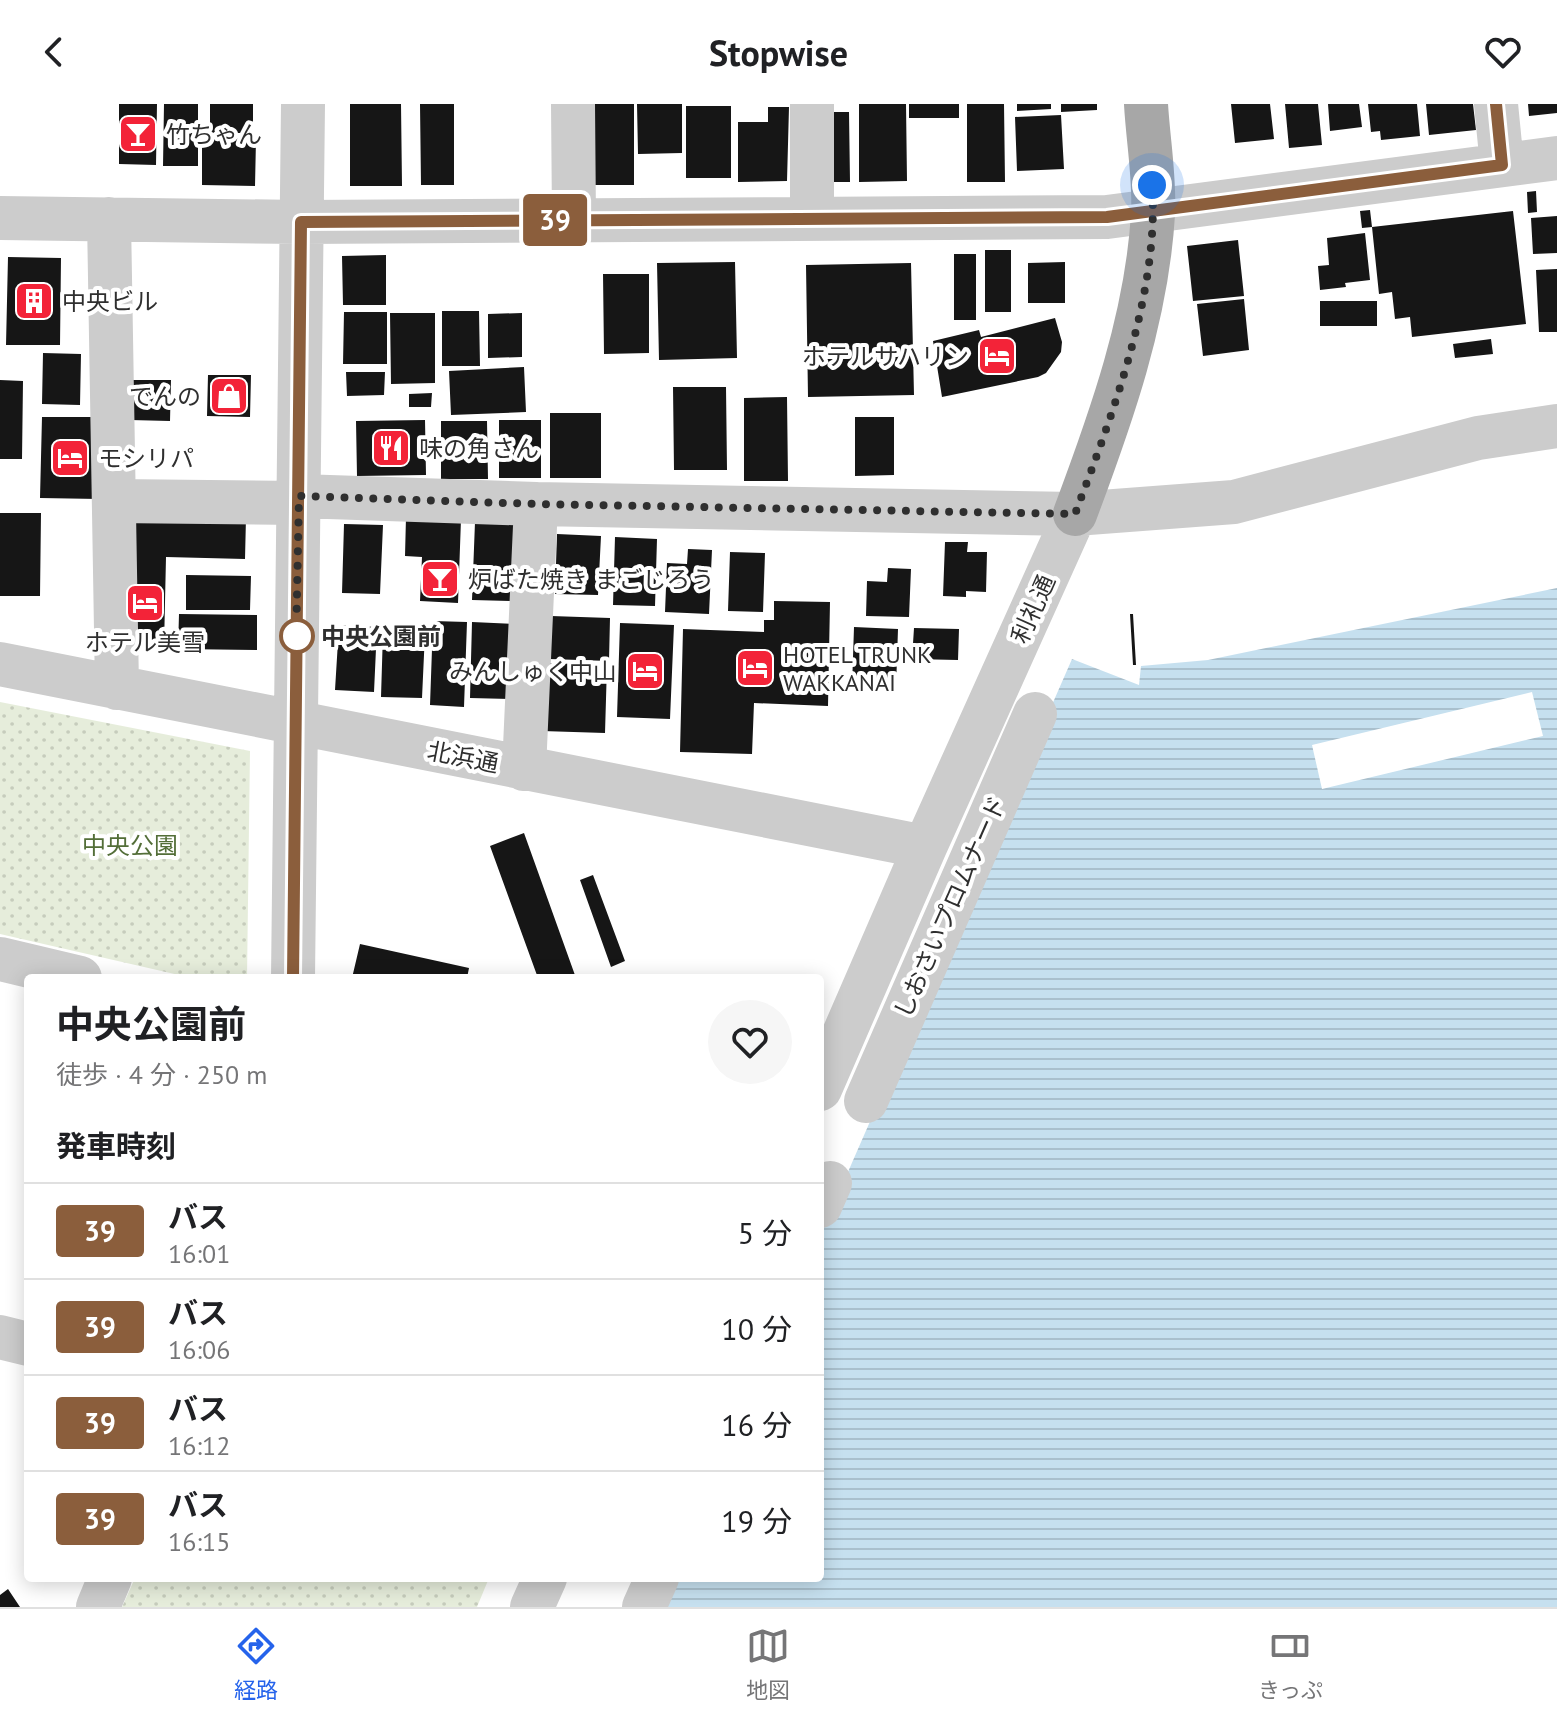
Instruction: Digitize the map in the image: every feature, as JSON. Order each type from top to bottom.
[{"type":"main road","name":"利礼通","points":[[1075,514],[1122,379],[1144,288],[1154,211],[1146,104]]},
{"type":"street","points":[[293,974],[303,104]]},
{"type":"street","points":[[573,104],[574,219]]},
{"type":"street","points":[[812,104],[812,217]]},
{"type":"street","points":[[1496,104],[1502,165]]},
{"type":"street","points":[[0,218],[301,222],[1107,217],[1557,158]]},
{"type":"street","points":[[109,219],[117,688]]},
{"type":"street","points":[[114,501],[299,500],[1075,514],[1234,502],[1478,438],[1557,426]]},
{"type":"street","points":[[524,769],[536,504]]},
{"type":"street","name":"利礼通","points":[[824,1080],[1075,514]]},
{"type":"street","name":"北浜通","points":[[0,664],[925,847]]},
{"type":"street","name":"しおさいプロムナード","points":[[866,1101],[1035,714]]},
{"type":"street","points":[[0,959],[63,974]]},
{"type":"street","points":[[0,1337],[24,1343]]},
{"type":"street","points":[[98,1607],[108,1582]]},
{"type":"street","points":[[532,1607],[543,1582]]},
{"type":"street","points":[[644,1607],[655,1582]]},
{"type":"green space","name":"中央公園","points":[[0,702],[250,751],[247,974],[175,974],[0,934]]},
{"type":"green space","points":[[133,1582],[487,1582],[477,1607],[122,1607]]},
{"type":"water","points":[[1557,588],[1557,1607],[657,1607],[668,1582],[824,1582],[824,1227],[1072,659],[1139,685],[1141,666],[1208,660]]},
{"type":"pier","points":[[1532,692],[1543,736],[1322,789],[1312,745]]},
{"type":"building","name":"竹ちゃん","points":[[119,104],[157,104],[156,165],[119,164]]},
{"type":"building","points":[[164,104],[198,104],[198,166],[163,166]]},
{"type":"building","points":[[210,104],[253,104],[253,133],[210,133]]},
{"type":"building","points":[[350,104],[401,104],[402,186],[350,186]]},
{"type":"building","points":[[420,104],[454,104],[454,185],[421,185]]},
{"type":"building","points":[[585,104],[634,104],[634,185],[585,185]]},
{"type":"building","points":[[637,104],[682,104],[682,153],[638,154]]},
{"type":"building","points":[[859,104],[906,104],[907,181],[859,182]]},
{"type":"building","points":[[909,104],[959,104],[959,118],[909,118]]},
{"type":"building","points":[[967,104],[1004,104],[1005,182],[967,182]]},
{"type":"building","points":[[1017,104],[1051,104],[1051,109],[1017,111]]},
{"type":"building","points":[[1061,104],[1097,104],[1097,110],[1061,112]]},
{"type":"building","points":[[1231,104],[1270,104],[1274,139],[1235,143]]},
{"type":"building","points":[[1285,104],[1318,104],[1322,145],[1289,148]]},
{"type":"building","points":[[1328,104],[1359,104],[1362,127],[1330,131]]},
{"type":"building","points":[[1368,104],[1417,104],[1420,136],[1381,140],[1380,131],[1371,132]]},
{"type":"building","points":[[1426,104],[1473,104],[1476,130],[1429,135]]},
{"type":"building","points":[[1528,104],[1557,104],[1557,113],[1529,116]]},
{"type":"building","points":[[686,106],[731,106],[731,178],[686,178]]},
{"type":"building","points":[[768,107],[789,107],[787,181],[738,182],[738,122],[768,122]]},
{"type":"building","points":[[820,112],[849,112],[850,182],[820,182]]},
{"type":"building","points":[[1061,115],[1064,169],[1017,171],[1015,117]]},
{"type":"building","points":[[202,138],[256,139],[255,186],[202,185]]},
{"type":"building","points":[[1536,191],[1537,212],[1528,213],[1527,192]]},
{"type":"building","points":[[1370,210],[1372,227],[1362,228],[1360,211]]},
{"type":"building","points":[[1513,211],[1526,324],[1412,337],[1410,317],[1395,319],[1392,292],[1379,294],[1372,227]]},
{"type":"building","points":[[1557,216],[1557,253],[1533,254],[1531,218]]},
{"type":"building","points":[[1365,233],[1370,280],[1320,290],[1318,266],[1329,265],[1327,238]]},
{"type":"building","points":[[1238,240],[1244,296],[1193,301],[1187,246]]},
{"type":"building","points":[[985,250],[1011,250],[1011,312],[985,312]]},
{"type":"building","points":[[954,254],[976,254],[976,320],[954,320]]},
{"type":"building","points":[[386,255],[386,305],[343,305],[342,256]]},
{"type":"building","name":"中央ビル","points":[[8,257],[61,258],[60,345],[6,345]]},
{"type":"building","points":[[735,262],[737,358],[659,360],[657,263]]},
{"type":"building","points":[[1065,262],[1065,303],[1028,303],[1028,263]]},
{"type":"building","points":[[911,263],[914,395],[808,397],[806,265]]},
{"type":"building","points":[[1557,269],[1557,332],[1539,332],[1536,270]]},
{"type":"building","points":[[603,274],[649,274],[649,353],[604,354]]},
{"type":"building","points":[[1244,299],[1249,350],[1203,356],[1197,304]]},
{"type":"building","points":[[1320,301],[1377,301],[1377,326],[1320,326]]},
{"type":"building","points":[[442,311],[479,311],[480,366],[442,366]]},
{"type":"building","points":[[344,312],[387,312],[387,364],[343,364]]},
{"type":"building","points":[[390,313],[435,313],[435,383],[391,384]]},
{"type":"building","points":[[522,313],[522,357],[488,358],[488,314]]},
{"type":"building","name":"ホテルサハリン","points":[[1055,318],[1062,342],[1061,352],[1046,373],[942,397],[933,341],[979,330],[981,337]]},
{"type":"building","points":[[1491,339],[1493,354],[1455,358],[1453,344]]},
{"type":"building","points":[[43,353],[81,354],[80,405],[42,404]]},
{"type":"building","points":[[524,367],[526,412],[451,415],[449,371]]},
{"type":"building","points":[[346,372],[385,372],[384,395],[347,396]]},
{"type":"building","name":"でんの","points":[[208,375],[251,375],[250,417],[207,416]]},
{"type":"building","points":[[0,380],[23,381],[22,459],[0,459]]},
{"type":"building","points":[[130,380],[171,380],[170,421],[130,420]]},
{"type":"building","points":[[673,387],[726,387],[727,470],[674,470]]},
{"type":"building","points":[[432,393],[431,407],[409,407],[409,394]]},
{"type":"building","points":[[787,397],[788,481],[744,481],[744,398]]},
{"type":"building","points":[[550,413],[601,413],[601,478],[550,478]]},
{"type":"building","name":"モシリパ","points":[[42,417],[100,417],[99,499],[40,498]]},
{"type":"building","points":[[855,417],[894,417],[894,475],[855,476]]},
{"type":"building","name":"味の角さん","points":[[425,420],[426,475],[357,476],[356,421]]},
{"type":"building","points":[[499,420],[541,420],[541,478],[499,478]]},
{"type":"building","points":[[441,421],[487,421],[488,479],[441,479]]},
{"type":"building","points":[[0,513],[41,513],[40,596],[0,596]]},
{"type":"building","name":"ホテル美雪","points":[[126,515],[246,517],[245,559],[166,557],[164,647],[123,646]]},
{"type":"building","name":"炉ばた焼き まごじろう","points":[[406,517],[461,519],[458,603],[420,601],[422,557],[405,556]]},
{"type":"building","points":[[475,522],[515,523],[512,601],[472,600]]},
{"type":"building","points":[[344,524],[383,525],[380,594],[342,593]]},
{"type":"building","points":[[557,534],[601,536],[598,595],[555,594]]},
{"type":"building","points":[[615,537],[657,539],[655,606],[613,605]]},
{"type":"building","points":[[945,542],[968,542],[967,552],[987,552],[986,592],[966,591],[966,597],[943,596]]},
{"type":"building","points":[[688,549],[712,550],[709,614],[665,612],[667,563],[687,564]]},
{"type":"building","points":[[730,552],[765,553],[763,612],[728,611]]},
{"type":"building","points":[[888,568],[911,569],[909,617],[866,616],[867,581],[887,582]]},
{"type":"building","points":[[186,575],[251,576],[250,610],[186,610]]},
{"type":"building","name":"HOTEL TRUNK WAKKANAI","points":[[774,601],[830,602],[828,706],[754,703],[752,754],[680,752],[683,629],[764,632],[764,620],[774,620]]},
{"type":"building","points":[[179,614],[257,615],[257,650],[178,649]]},
{"type":"building","points":[[1130,614],[1133,614],[1136,665],[1133,665]]},
{"type":"building","points":[[551,616],[610,618],[609,661],[549,659]]},
{"type":"building","points":[[433,621],[467,622],[464,707],[430,705]]},
{"type":"building","points":[[472,622],[514,624],[512,699],[470,698]]},
{"type":"building","name":"みんしゅく中山","points":[[620,623],[674,625],[670,719],[617,717]]},
{"type":"building","points":[[339,625],[377,627],[374,692],[335,690]]},
{"type":"building","points":[[854,627],[898,629],[896,688],[852,687]]},
{"type":"building","points":[[914,628],[959,629],[958,660],[912,659]]},
{"type":"building","points":[[383,632],[425,633],[422,698],[381,697]]},
{"type":"building","points":[[545,663],[607,665],[605,733],[542,731]]},
{"type":"building","points":[[524,833],[575,974],[537,974],[490,846]]},
{"type":"building","points":[[593,875],[625,961],[611,967],[580,880]]},
{"type":"building","points":[[360,944],[469,968],[468,974],[353,974]]},
{"type":"building","points":[[8,1589],[20,1607],[0,1607],[0,1595]]},
{"type":"bus line","name":"39","points":[[293,974],[301,222],[1107,217],[1502,165],[1496,104]]},
{"type":"place","name":"竹ちゃん","points":[[138,134]]},
{"type":"place","name":"中央ビル","points":[[34,301]]},
{"type":"place","name":"ホテルサハリン","points":[[997,356]]},
{"type":"place","name":"でんの","points":[[229,396]]},
{"type":"place","name":"味の角さん","points":[[391,448]]},
{"type":"place","name":"モシリパ","points":[[70,458]]},
{"type":"place","name":"炉ばた焼き まごじろう","points":[[440,579]]},
{"type":"place","name":"ホテル美雪","points":[[145,603]]},
{"type":"place","name":"中央公園前","points":[[297,636]]},
{"type":"place","name":"HOTEL TRUNK WAKKANAI","points":[[755,668]]},
{"type":"place","name":"みんしゅく中山","points":[[645,671]]},
{"type":"route","points":[[297,636],[296,644],[299,496],[536,504],[1075,514],[1122,379],[1144,288],[1154,211],[1152,185]]}]
